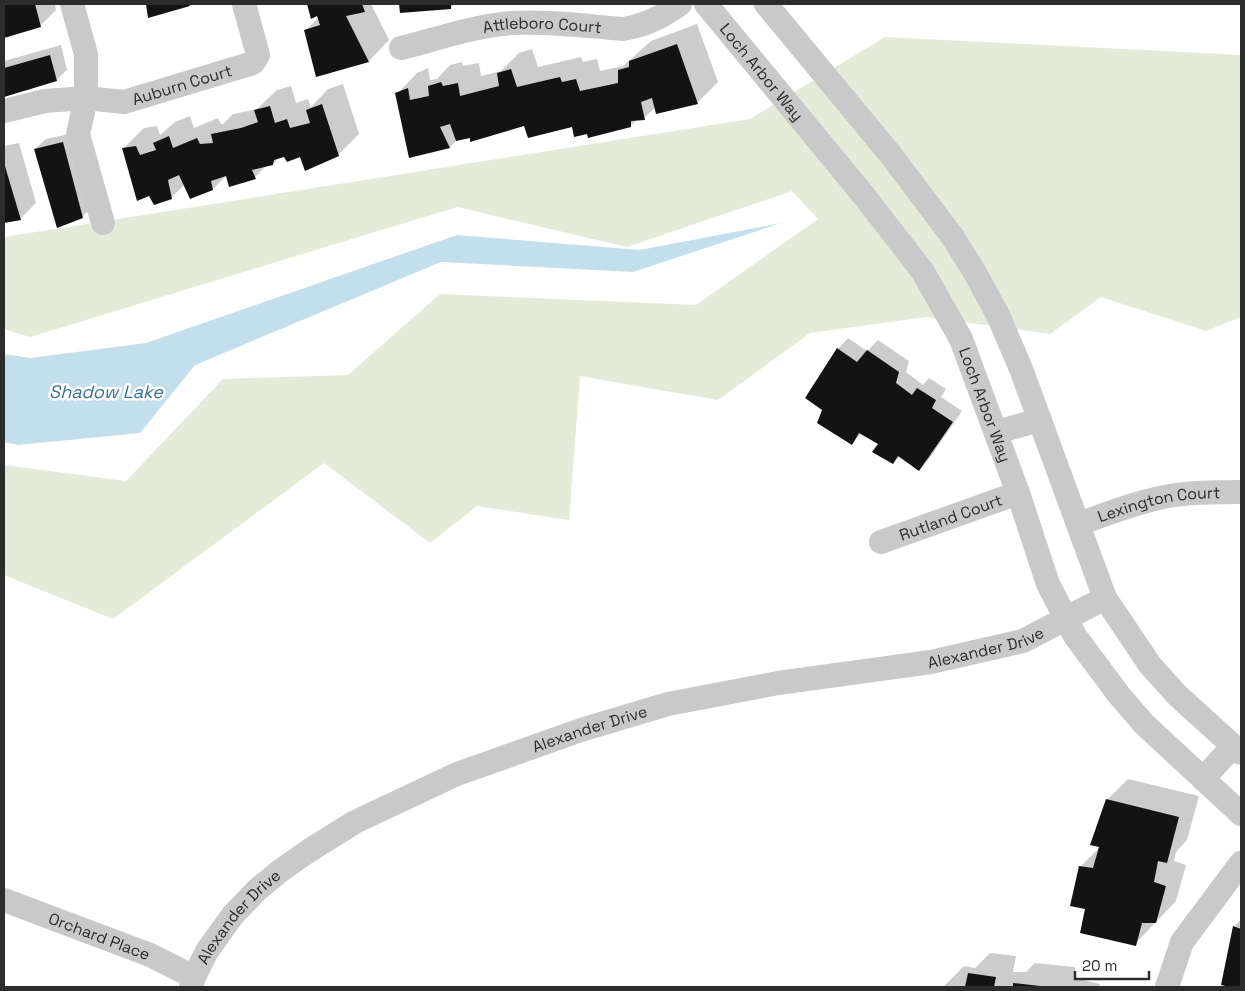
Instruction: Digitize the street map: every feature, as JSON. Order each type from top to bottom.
[{"type":"street","points":[[72,4],[86,54],[86,98],[78,134],[103,223]]},
{"type":"street","name":"Auburn Court","points":[[4,111],[45,101],[86,98],[124,102],[253,63],[258,54],[244,4]]},
{"type":"street","name":"Attleboro Court","points":[[401,48],[472,30],[509,14],[553,23],[623,29],[650,21],[680,4]]},
{"type":"street","name":"Loch Arbor Way","points":[[706,4],[865,197],[922,272],[961,339],[1018,493],[1048,584],[1075,636],[1118,695],[1144,724],[1241,814]]},
{"type":"street","points":[[766,4],[890,154],[952,236],[974,271],[998,315],[1022,369],[1105,598],[1150,665],[1177,695],[1237,750],[1203,779]]},
{"type":"street","points":[[996,432],[1040,420]]},
{"type":"street","name":"Lexington Court","points":[[1078,524],[1142,502],[1173,495],[1197,492],[1241,492]]},
{"type":"street","name":"Rutland Court","points":[[881,542],[1018,493]]},
{"type":"street","name":"Alexander Drive","points":[[192,982],[207,951],[233,915],[257,890],[280,871],[355,822],[457,774],[581,730],[668,704],[778,683],[932,662],[1023,641],[1105,598]]},
{"type":"street","points":[[1167,987],[1182,942],[1241,863]]},
{"type":"street","name":"Orchard Place","points":[[4,900],[150,956],[192,982]]},
{"type":"green space","points":[[885,37],[1241,55],[1241,317],[1206,331],[1101,297],[1050,334],[926,317],[810,333],[718,400],[580,376],[569,520],[477,506],[430,543],[324,463],[113,619],[4,575],[4,465],[126,481],[223,379],[348,375],[440,294],[696,305],[818,219],[792,191],[627,247],[457,207],[30,337],[4,329],[4,237],[750,119]]},
{"type":"water","name":"Shadow Lake","points":[[781,223],[633,272],[441,262],[195,365],[140,433],[18,445],[4,442],[4,354],[30,358],[146,343],[457,235],[640,250]]},
{"type":"building","points":[[4,4],[35,4],[41,27],[4,38]]},
{"type":"building","points":[[146,4],[189,4],[190,6],[148,18]]},
{"type":"building","points":[[307,4],[362,4],[365,12],[346,16],[369,62],[316,77],[304,30],[320,25],[317,16],[311,19]]},
{"type":"building","points":[[399,4],[451,4],[451,9],[400,13]]},
{"type":"building","points":[[677,44],[698,104],[656,114],[652,98],[641,102],[645,120],[631,121],[631,127],[588,138],[587,134],[574,137],[572,127],[528,138],[524,126],[470,142],[470,138],[456,141],[450,124],[440,127],[450,148],[409,158],[395,93],[408,88],[410,100],[429,96],[428,86],[441,82],[443,86],[458,83],[460,96],[499,86],[497,73],[511,69],[517,87],[560,77],[562,82],[576,79],[580,91],[618,83],[618,70],[629,67],[629,61]]},
{"type":"building","points":[[50,55],[57,81],[4,97],[4,68]]},
{"type":"building","points":[[322,104],[339,156],[305,171],[300,157],[287,162],[284,157],[274,160],[273,165],[252,170],[256,179],[229,187],[226,176],[211,181],[213,190],[190,199],[179,175],[168,180],[172,199],[154,205],[149,196],[137,201],[122,148],[136,146],[140,155],[156,150],[153,143],[169,136],[173,148],[197,138],[200,144],[213,143],[211,134],[241,128],[258,122],[254,110],[270,106],[275,123],[287,119],[290,128],[310,123],[306,110]]},
{"type":"building","points":[[63,142],[83,218],[57,228],[34,149]]},
{"type":"building","points":[[4,163],[21,220],[4,223]]},
{"type":"building","points":[[837,348],[857,362],[867,350],[899,372],[896,383],[912,395],[917,388],[936,400],[932,408],[953,422],[919,471],[898,456],[893,464],[872,452],[878,444],[859,433],[852,445],[817,423],[822,410],[805,398]]},
{"type":"building","points":[[1106,799],[1179,817],[1167,863],[1158,861],[1154,882],[1166,886],[1156,923],[1142,923],[1136,946],[1080,933],[1085,909],[1070,906],[1079,866],[1093,868],[1099,847],[1090,845]]},
{"type":"building","points":[[1233,926],[1241,929],[1241,987],[1221,985]]},
{"type":"building","points":[[968,973],[996,977],[994,987],[965,987]]},
{"type":"building","points":[[1013,983],[1040,986],[1040,987],[1013,987]]}]
